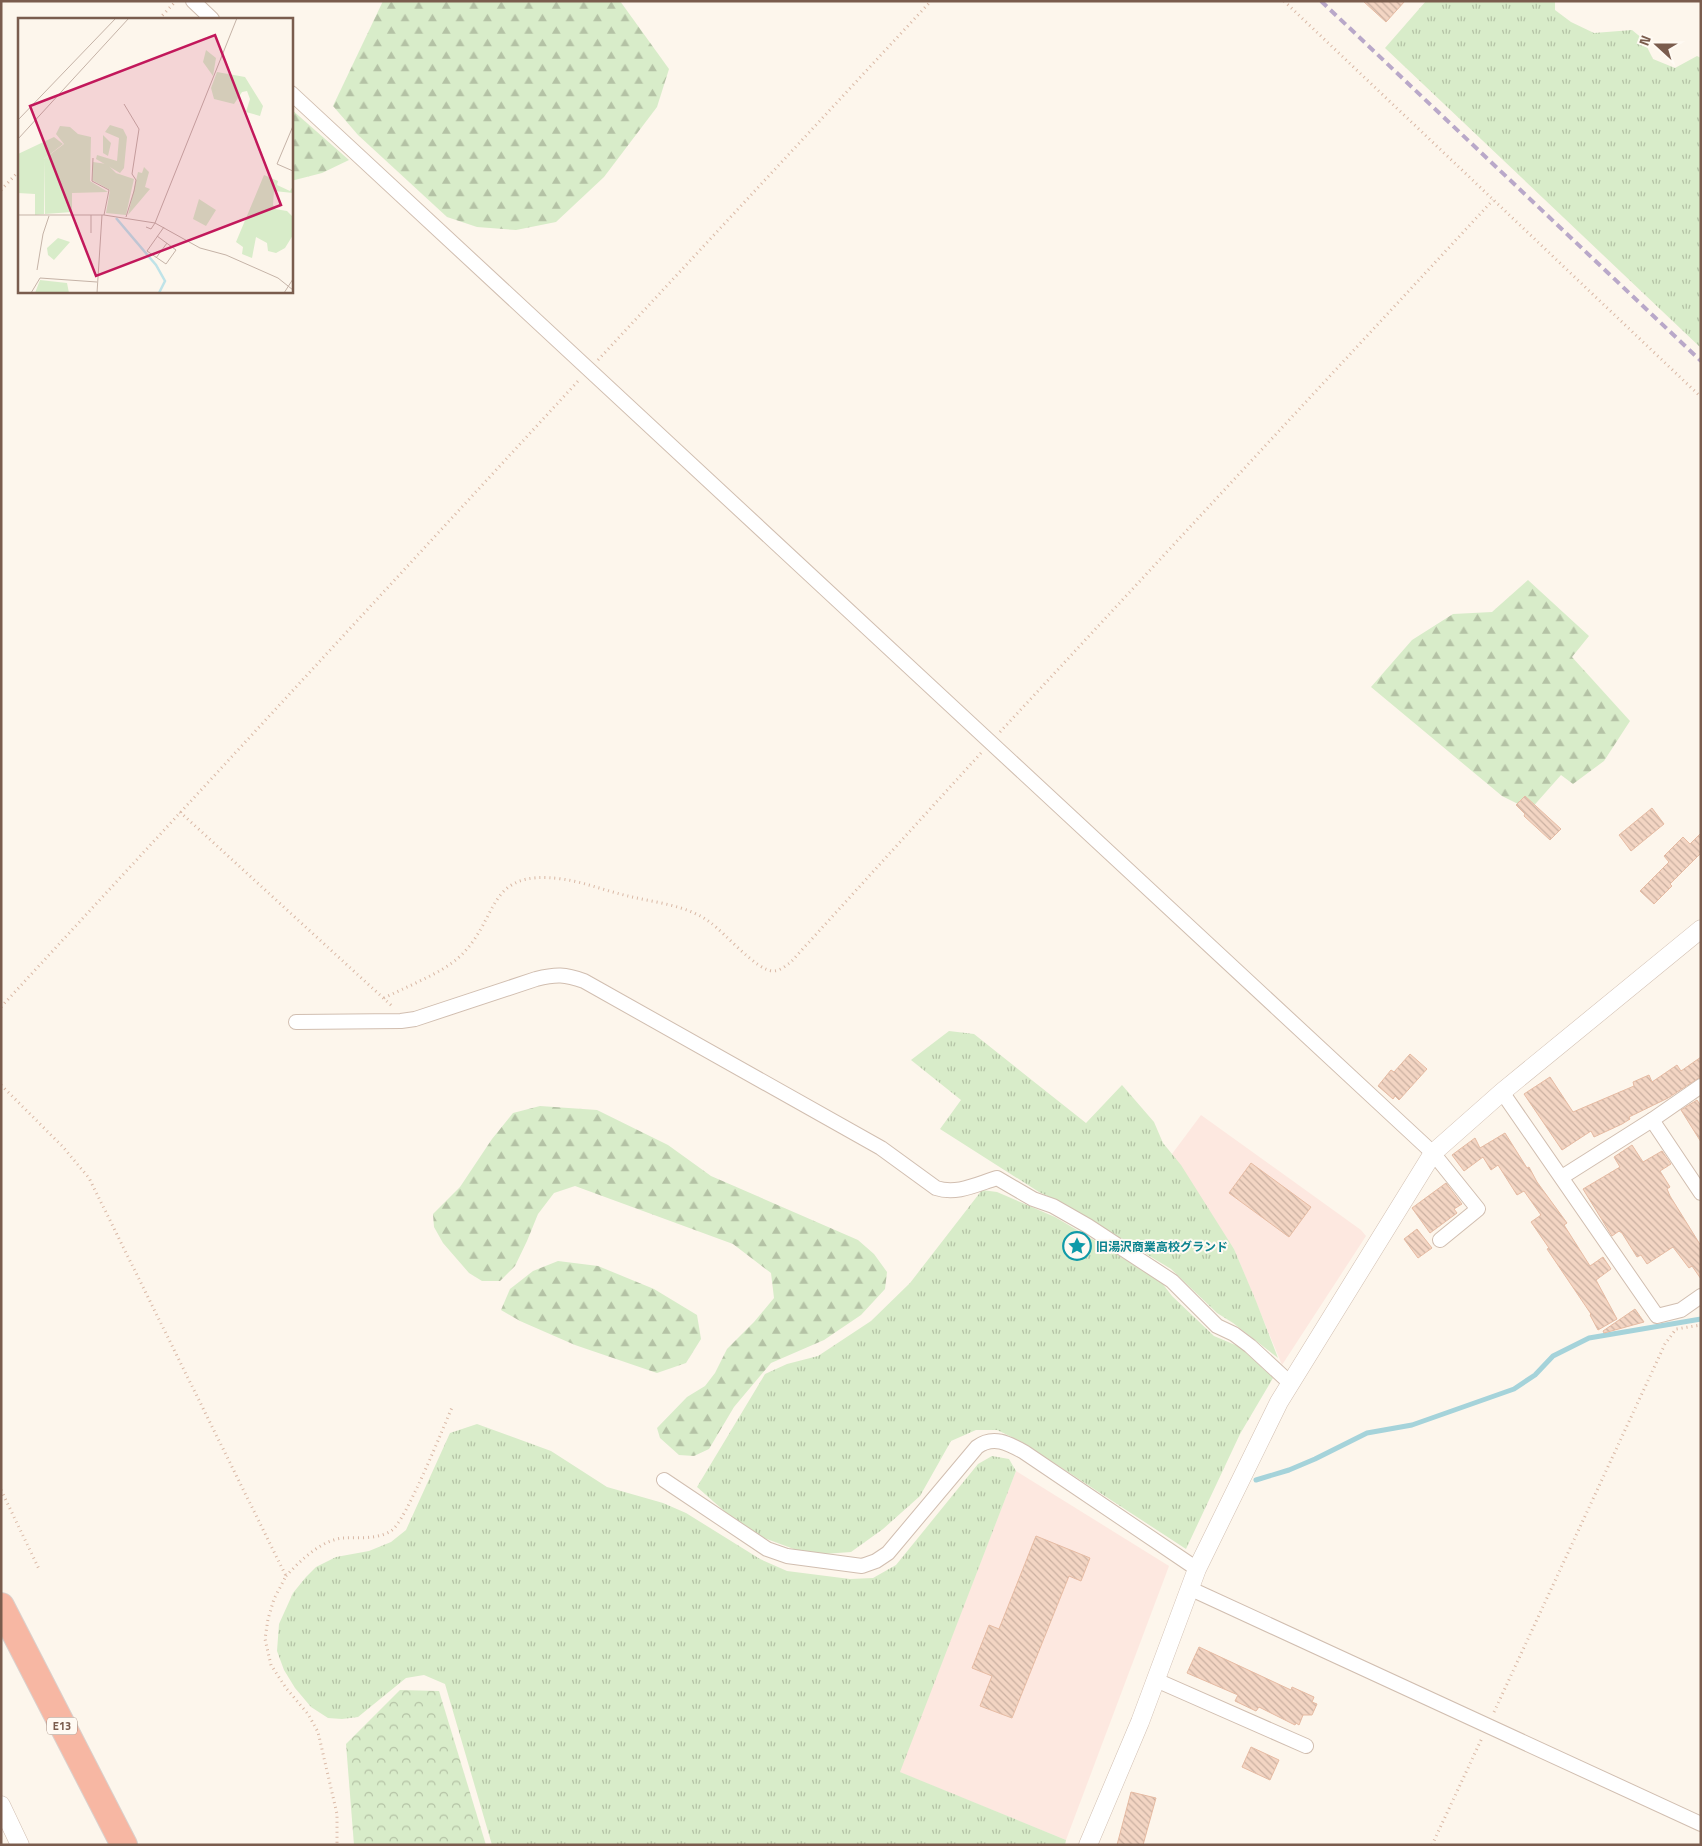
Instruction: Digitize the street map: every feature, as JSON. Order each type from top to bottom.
[{"type":"highway","name":"E13","points":[[1,1606],[124,1845]]},
{"type":"street","points":[[193,1],[211,18]]},
{"type":"street","points":[[292,94],[1433,1153],[1478,1209],[1440,1240]]},
{"type":"street","points":[[1088,1845],[1156,1680],[1197,1569],[1279,1402],[1433,1153],[1502,1092],[1701,929]]},
{"type":"street","points":[[296,1022],[407,1020],[553,975],[570,976],[584,981],[881,1148],[936,1188],[946,1192],[958,1191],[997,1178],[1033,1199],[1053,1206],[1088,1226],[1172,1281],[1217,1326],[1234,1334],[1250,1346],[1290,1383]]},
{"type":"street","points":[[1562,1177],[1652,1120],[1701,1086]]},
{"type":"street","points":[[1502,1092],[1657,1316],[1681,1310],[1701,1296]]},
{"type":"street","points":[[1652,1120],[1701,1193]]},
{"type":"street","points":[[664,1480],[767,1549],[787,1556],[862,1566],[876,1561],[888,1553],[977,1447],[986,1440],[996,1441],[1010,1444],[1024,1452],[1197,1569]]},
{"type":"street","points":[[1191,1589],[1701,1824]]},
{"type":"street","points":[[1156,1680],[1306,1746]]},
{"type":"street","points":[[1,1805],[20,1845]]},
{"type":"path","points":[[160,18],[176,1]]},
{"type":"path","points":[[1,1007],[931,1]]},
{"type":"path","points":[[1284,1],[1701,397]]},
{"type":"path","points":[[1,190],[18,172]]},
{"type":"path","points":[[384,998],[448,965],[457,958],[470,945],[500,896],[512,883],[527,878],[563,879],[687,910],[710,922],[764,968],[772,971],[780,970],[790,963],[991,742],[1493,200]]},
{"type":"path","points":[[180,812],[407,1020]]},
{"type":"path","points":[[1,1085],[63,1147],[89,1178],[286,1576]]},
{"type":"path","points":[[1432,1845],[1664,1344],[1676,1330],[1701,1324]]},
{"type":"path","points":[[337,1845],[338,1814],[318,1732],[308,1714],[270,1665],[265,1639],[268,1618],[274,1599],[286,1576],[296,1565],[326,1543],[339,1538],[379,1536],[392,1531],[404,1514],[453,1405]]},
{"type":"path","points":[[1,1490],[40,1571]]},
{"type":"shaded area","points":[[1201,1115],[1361,1230],[1366,1236],[1282,1365],[1234,1249],[1172,1154]]},
{"type":"shaded area","points":[[1016,1471],[1169,1566],[1066,1840],[899,1772]]},
{"type":"green space","points":[[383,1],[620,1],[669,69],[657,107],[604,177],[556,222],[516,230],[477,227],[447,217],[358,135],[333,106]]},
{"type":"green space","points":[[1426,1],[1555,1],[1555,10],[1571,22],[1594,33],[1632,30],[1643,39],[1653,59],[1675,68],[1697,56],[1701,58],[1701,348],[1385,48]]},
{"type":"green space","points":[[292,110],[349,160],[322,173],[292,181]]},
{"type":"green space","points":[[1528,580],[1589,636],[1572,657],[1630,721],[1604,761],[1573,784],[1561,775],[1530,810],[1502,796],[1371,687],[1412,640],[1453,614],[1492,612]]},
{"type":"green space","points":[[949,1031],[974,1034],[1086,1123],[1122,1085],[1154,1122],[1163,1143],[1181,1165],[1234,1249],[1278,1358],[1217,1313],[1171,1269],[1064,1204],[1039,1192],[940,1129],[961,1100],[911,1060]]},
{"type":"green space","points":[[540,1106],[597,1110],[668,1145],[711,1176],[858,1240],[874,1254],[887,1272],[885,1289],[861,1315],[824,1340],[771,1363],[734,1407],[709,1449],[694,1456],[679,1455],[660,1438],[657,1428],[687,1397],[705,1386],[715,1373],[727,1349],[754,1322],[774,1298],[771,1273],[733,1244],[575,1186],[554,1193],[538,1214],[515,1266],[500,1281],[482,1281],[469,1273],[443,1243],[434,1227],[433,1214],[460,1187],[492,1139],[513,1113]]},
{"type":"green space","points":[[982,1190],[997,1192],[1055,1217],[1162,1283],[1172,1296],[1214,1336],[1240,1347],[1273,1378],[1240,1434],[1186,1549],[1022,1442],[997,1430],[976,1430],[951,1441],[920,1496],[883,1529],[851,1552],[810,1555],[748,1532],[697,1487],[765,1374],[787,1364],[818,1356],[871,1321],[910,1283]]},
{"type":"green space","points":[[558,1261],[598,1266],[654,1289],[697,1315],[701,1339],[686,1363],[657,1373],[575,1345],[520,1321],[501,1310],[510,1289],[533,1271]]},
{"type":"green space","points":[[477,1424],[551,1451],[607,1487],[663,1503],[686,1513],[760,1559],[787,1571],[850,1579],[873,1578],[896,1565],[978,1464],[992,1456],[1009,1459],[1016,1471],[900,1772],[1066,1840],[1065,1845],[492,1845],[445,1684],[424,1675],[406,1678],[358,1717],[328,1718],[311,1707],[295,1688],[284,1670],[277,1651],[279,1624],[293,1593],[306,1577],[316,1567],[336,1557],[369,1551],[391,1542],[406,1530],[450,1433]]},
{"type":"green space","points":[[400,1690],[439,1691],[486,1845],[354,1845],[346,1744]]},
{"type":"building","points":[[1363,1],[1405,1],[1386,22]]},
{"type":"building","points":[[1525,796],[1561,829],[1550,840],[1524,816],[1525,814],[1516,805]]},
{"type":"building","points":[[1652,808],[1664,824],[1631,851],[1619,835]]},
{"type":"building","points":[[1701,833],[1701,853],[1670,884],[1672,886],[1654,904],[1640,891],[1669,862],[1664,856],[1683,837],[1690,844]]},
{"type":"building","points":[[1410,1054],[1427,1069],[1399,1100],[1395,1096],[1393,1099],[1378,1086],[1391,1070],[1394,1072]]},
{"type":"building","points":[[1701,1057],[1700,1077],[1668,1098],[1629,1117],[1630,1119],[1622,1124],[1594,1137],[1591,1131],[1562,1150],[1524,1094],[1550,1077],[1573,1112],[1634,1086],[1633,1082],[1649,1075],[1652,1082],[1677,1065],[1681,1071]]},
{"type":"building","points":[[1697,1100],[1701,1106],[1701,1142],[1681,1110]]},
{"type":"building","points":[[1505,1133],[1527,1168],[1529,1167],[1537,1182],[1567,1223],[1564,1225],[1590,1266],[1603,1257],[1611,1269],[1596,1280],[1617,1319],[1598,1330],[1591,1314],[1531,1222],[1541,1215],[1524,1191],[1517,1195],[1498,1165],[1491,1170],[1483,1157],[1464,1171],[1452,1155],[1475,1138],[1480,1148]]},
{"type":"building","points":[[1632,1145],[1643,1162],[1662,1151],[1671,1164],[1660,1171],[1670,1187],[1667,1189],[1670,1196],[1701,1246],[1701,1279],[1692,1266],[1689,1268],[1673,1247],[1647,1264],[1641,1255],[1637,1257],[1622,1233],[1619,1231],[1612,1236],[1583,1189],[1620,1167],[1614,1157]]},
{"type":"building","points":[[1251,1163],[1311,1207],[1289,1237],[1229,1193]]},
{"type":"building","points":[[1446,1183],[1462,1204],[1454,1209],[1457,1213],[1430,1233],[1412,1208]]},
{"type":"building","points":[[1417,1229],[1432,1248],[1418,1258],[1404,1239]]},
{"type":"building","points":[[1635,1309],[1644,1322],[1604,1333],[1603,1331]]},
{"type":"building","points":[[1036,1536],[1090,1558],[1081,1581],[1069,1576],[1012,1718],[980,1706],[992,1676],[972,1668],[989,1625],[999,1629]]},
{"type":"building","points":[[1199,1647],[1291,1690],[1292,1687],[1314,1697],[1312,1702],[1317,1704],[1312,1715],[1303,1715],[1299,1725],[1296,1723],[1295,1725],[1259,1707],[1256,1711],[1235,1701],[1238,1695],[1187,1673]]},
{"type":"building","points":[[1251,1747],[1279,1760],[1270,1780],[1242,1767]]},
{"type":"building","points":[[1131,1792],[1156,1798],[1143,1845],[1117,1845]]},
{"type":"waterway","points":[[1256,1480],[1289,1470],[1315,1459],[1367,1433],[1412,1425],[1514,1389],[1535,1375],[1553,1356],[1589,1338],[1701,1319]]},
{"type":"railway","points":[[1321,1],[1701,361]]},
{"type":"place","name":"旧湯沢商業高校グランド","points":[[1077,1246]]}]
